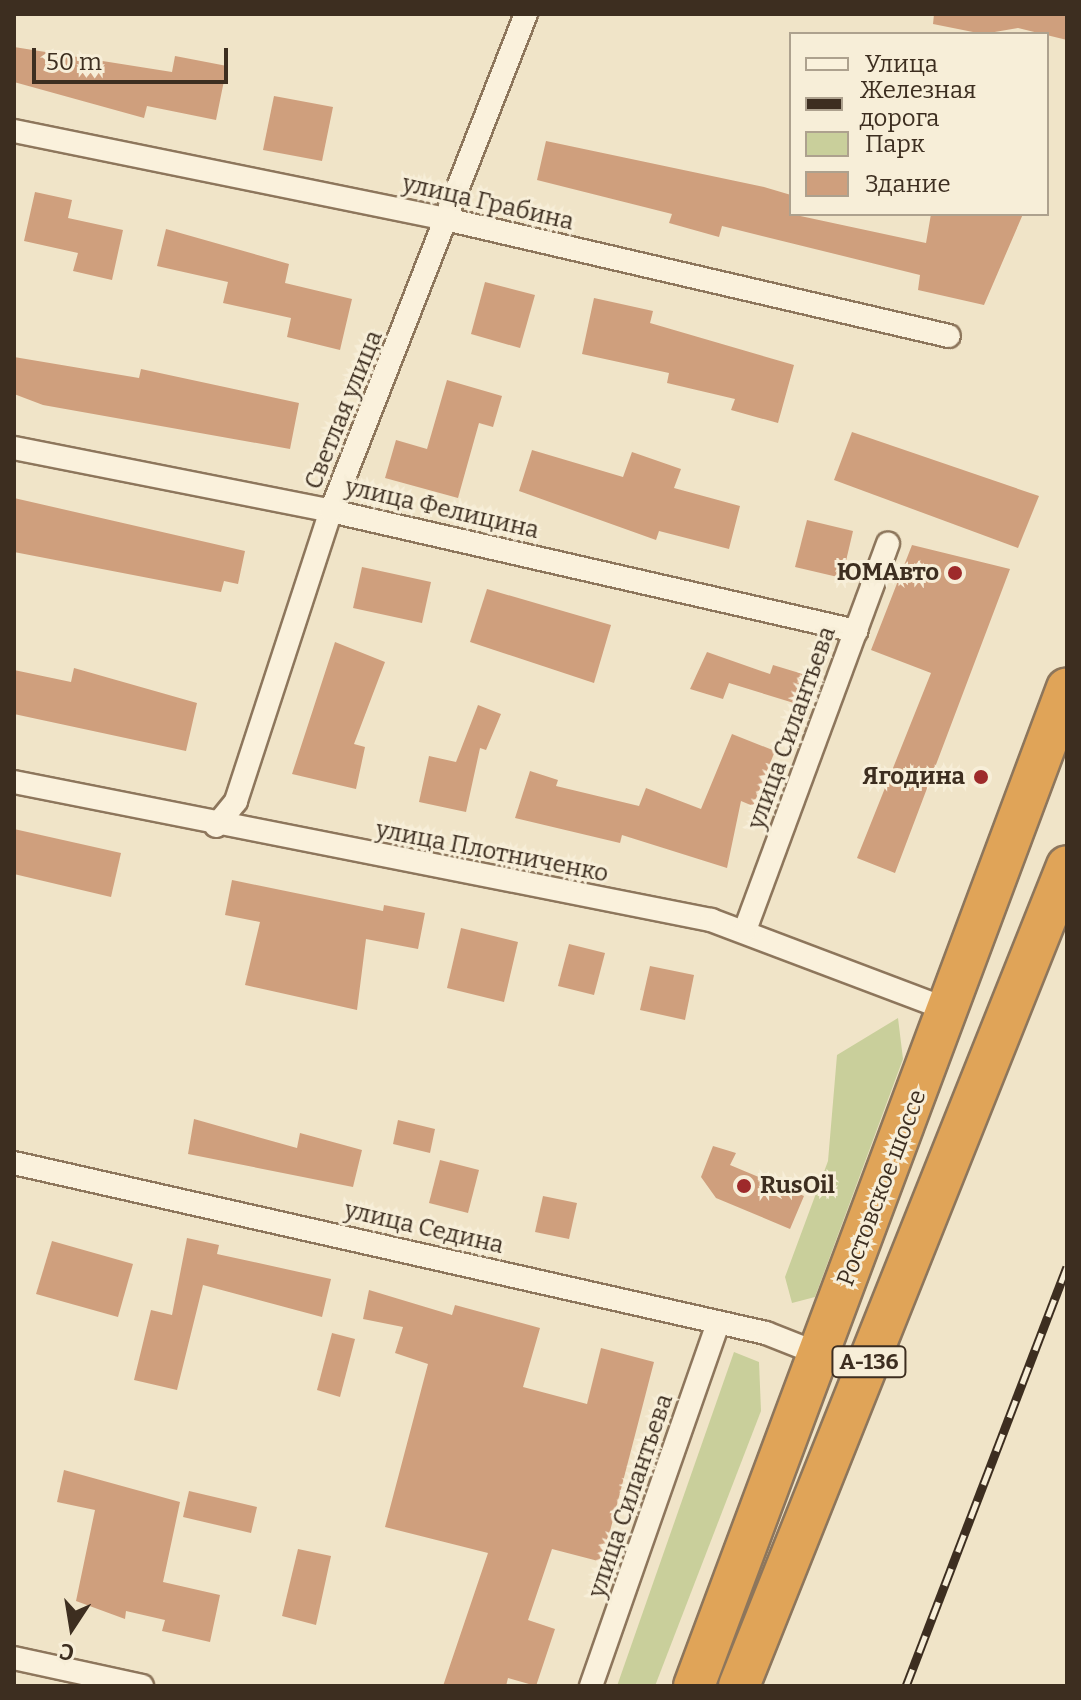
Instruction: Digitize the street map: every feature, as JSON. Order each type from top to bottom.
[{"type":"highway","name":"Ростовское шоссе","points":[[694,1686],[1067,688]]},
{"type":"highway","name":"А-136","points":[[739,1686],[1067,866]]},
{"type":"street","name":"Светлая улица","points":[[216,826],[236,801],[331,511],[450,220],[526,14]]},
{"type":"street","name":"улица Грабина","points":[[14,131],[450,220],[949,336]]},
{"type":"street","name":"улица Фелицина","points":[[14,448],[331,511],[856,631]]},
{"type":"street","name":"улица Силантьева","points":[[745,930],[888,544]]},
{"type":"street","name":"улица Плотниченко","points":[[14,782],[216,826],[745,930],[949,1010]]},
{"type":"street","name":"улица Седина","points":[[14,1163],[718,1323],[819,1354]]},
{"type":"street","name":"улица Силантьева","points":[[591,1686],[718,1323]]},
{"type":"street","points":[[14,1658],[86,1680],[142,1686]]},
{"type":"green space","points":[[898,1018],[903,1059],[815,1297],[792,1303],[785,1277],[828,1161],[837,1055]]},
{"type":"green space","points":[[734,1352],[759,1362],[761,1411],[655,1686],[617,1686]]},
{"type":"building","points":[[934,14],[1067,14],[1067,40],[1049,36],[1049,32],[1018,28],[973,32],[933,24]]},
{"type":"building","points":[[14,47],[172,72],[175,56],[227,66],[216,120],[147,106],[144,118],[14,82]]},
{"type":"building","points":[[274,96],[333,107],[322,161],[263,150]]},
{"type":"building","points":[[546,141],[764,187],[789,194],[789,216],[926,243],[931,216],[1022,216],[984,305],[918,290],[920,275],[722,226],[719,237],[669,223],[672,214],[537,180]]},
{"type":"building","points":[[35,192],[72,200],[68,218],[123,230],[112,280],[73,271],[78,253],[24,241]]},
{"type":"building","points":[[166,229],[289,264],[285,283],[352,299],[340,350],[287,337],[291,318],[223,303],[228,282],[157,266]]},
{"type":"building","points":[[485,282],[535,295],[520,348],[471,334]]},
{"type":"building","points":[[594,298],[653,311],[650,323],[794,365],[778,423],[731,410],[735,399],[667,383],[669,373],[582,354]]},
{"type":"building","points":[[14,357],[139,378],[141,369],[299,403],[290,449],[43,405],[14,394]]},
{"type":"building","points":[[447,380],[502,396],[493,427],[479,423],[458,498],[385,478],[396,440],[427,449]]},
{"type":"building","points":[[852,432],[1039,496],[1018,548],[834,480]]},
{"type":"building","points":[[532,450],[623,477],[632,452],[681,469],[674,488],[740,506],[729,549],[659,531],[656,540],[519,491]]},
{"type":"building","points":[[14,498],[245,551],[238,584],[224,581],[221,592],[14,552]]},
{"type":"building","points":[[807,520],[853,531],[842,578],[795,567]]},
{"type":"building","points":[[912,545],[1010,569],[895,873],[857,858],[931,673],[871,650]]},
{"type":"building","points":[[362,567],[431,582],[422,623],[353,608]]},
{"type":"building","points":[[487,589],[611,625],[594,683],[470,642]]},
{"type":"building","points":[[335,642],[385,662],[354,744],[365,747],[356,789],[292,774]]},
{"type":"building","points":[[707,652],[770,674],[773,665],[806,675],[797,704],[729,683],[723,699],[690,689]]},
{"type":"building","points":[[74,668],[197,703],[186,751],[14,714],[14,670],[71,682]]},
{"type":"building","points":[[478,705],[501,714],[486,750],[480,748],[466,812],[419,802],[429,756],[456,762]]},
{"type":"building","points":[[732,734],[775,751],[753,806],[741,801],[727,868],[622,835],[620,843],[515,818],[530,771],[558,780],[556,786],[639,806],[646,788],[701,809]]},
{"type":"building","points":[[14,829],[121,853],[111,897],[14,874]]},
{"type":"building","points":[[232,880],[383,911],[384,905],[425,913],[418,949],[366,939],[357,1010],[245,985],[260,922],[225,915]]},
{"type":"building","points":[[461,928],[518,942],[504,1002],[447,988]]},
{"type":"building","points":[[569,944],[605,953],[594,995],[558,986]]},
{"type":"building","points":[[650,966],[694,975],[685,1020],[640,1010]]},
{"type":"building","points":[[194,1119],[297,1148],[300,1133],[362,1150],[353,1187],[188,1154]]},
{"type":"building","points":[[398,1120],[435,1129],[430,1153],[393,1144]]},
{"type":"building","points":[[713,1146],[736,1153],[730,1165],[804,1196],[790,1229],[716,1198],[701,1177]]},
{"type":"building","points":[[440,1160],[479,1170],[468,1213],[429,1203]]},
{"type":"building","points":[[543,1196],[577,1203],[569,1239],[535,1232]]},
{"type":"building","points":[[187,1238],[219,1245],[217,1254],[331,1279],[322,1317],[203,1285],[177,1390],[134,1380],[151,1310],[172,1315]]},
{"type":"building","points":[[52,1241],[133,1264],[118,1317],[36,1294]]},
{"type":"building","points":[[369,1290],[452,1315],[455,1305],[540,1328],[523,1387],[587,1404],[601,1348],[654,1362],[602,1562],[552,1549],[528,1620],[555,1629],[536,1686],[508,1678],[506,1686],[443,1686],[488,1553],[385,1527],[428,1364],[395,1353],[403,1327],[363,1319]]},
{"type":"building","points":[[332,1333],[355,1339],[340,1397],[317,1390]]},
{"type":"building","points":[[64,1470],[180,1502],[163,1582],[220,1595],[210,1642],[162,1631],[165,1620],[126,1611],[125,1619],[76,1601],[95,1510],[57,1502]]},
{"type":"building","points":[[189,1491],[257,1507],[251,1533],[183,1517]]},
{"type":"building","points":[[298,1549],[331,1556],[316,1625],[282,1616]]},
{"type":"railway","points":[[906,1686],[1067,1267]]},
{"type":"place","name":"ЮМАвто","points":[[955,573]]},
{"type":"place","name":"Ягодина","points":[[981,777]]},
{"type":"place","name":"RusOil","points":[[744,1186]]}]
